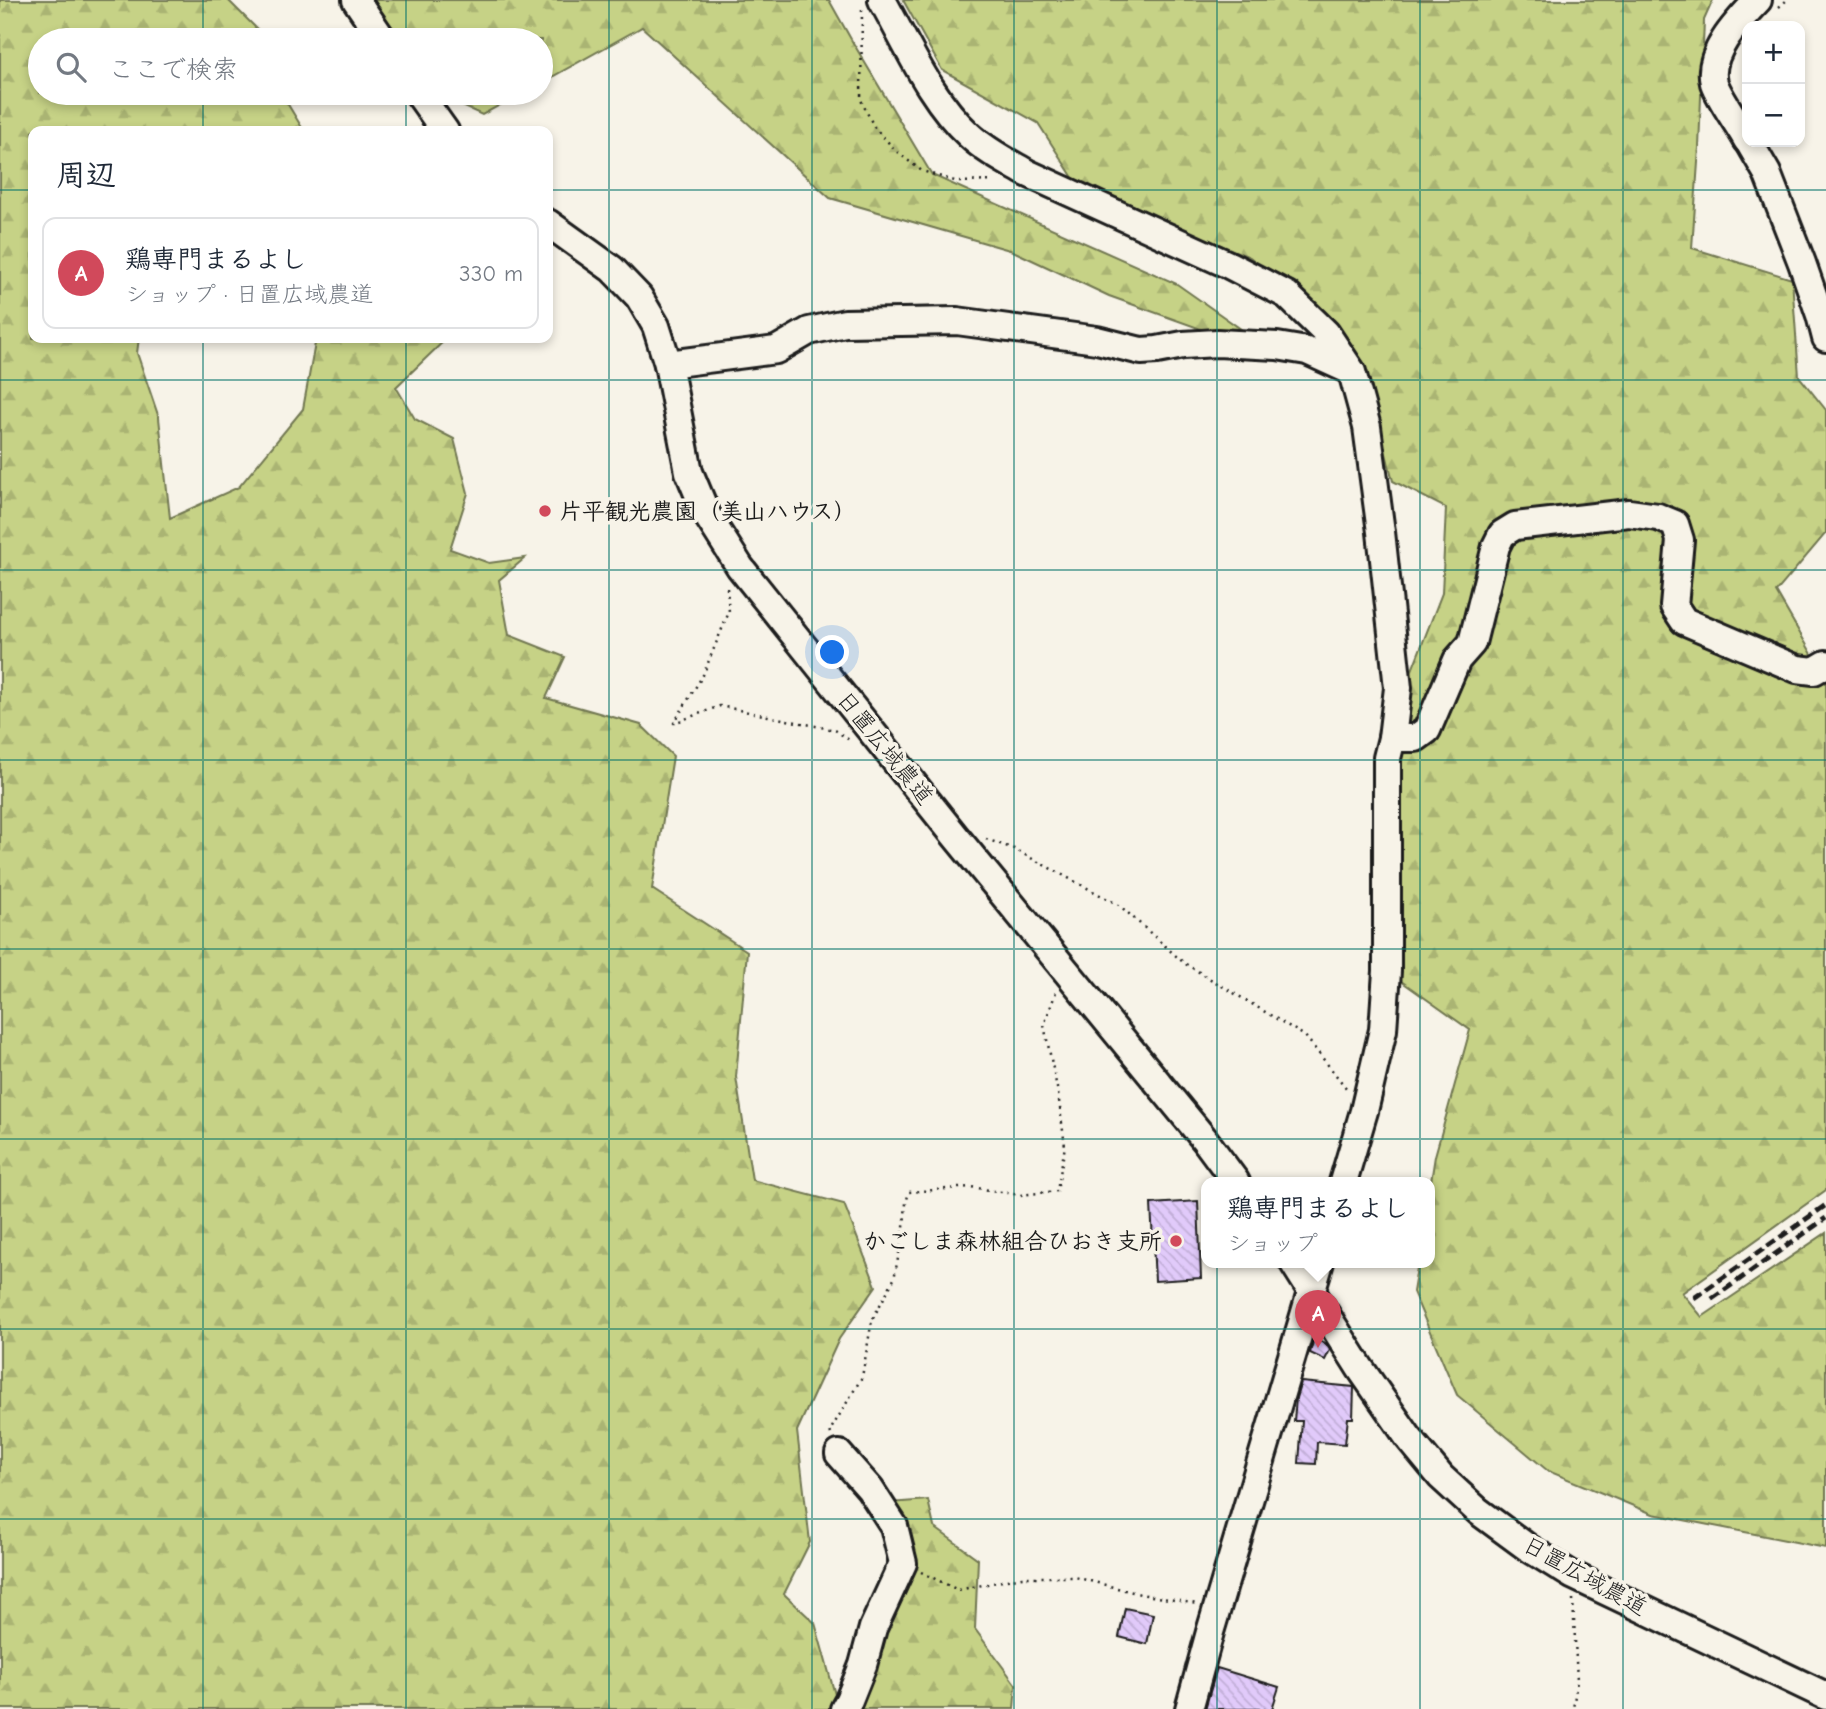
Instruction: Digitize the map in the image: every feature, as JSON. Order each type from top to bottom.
[{"type":"street","points":[[356,0],[375,28]]},
{"type":"street","points":[[882,0],[929,85],[947,112],[970,136],[1027,173],[1287,295],[1326,333],[1352,372],[1367,427],[1398,688],[1387,758],[1387,971],[1383,1030],[1364,1111],[1344,1177]]},
{"type":"street","points":[[1742,131],[1715,86],[1713,74],[1719,47],[1758,0]]},
{"type":"street","points":[[427,105],[441,126]]},
{"type":"street","points":[[1752,147],[1767,173],[1826,338]]},
{"type":"street","name":"日置広域農道","points":[[553,227],[612,269],[639,298],[656,326],[668,364],[689,471],[707,515],[740,567],[1232,1177]]},
{"type":"street","points":[[668,364],[776,351],[810,331],[845,323],[957,321],[1097,340],[1141,351],[1217,343],[1277,345],[1307,351],[1352,372]]},
{"type":"street","points":[[1392,738],[1416,738],[1427,730],[1457,660],[1472,643],[1496,546],[1503,534],[1515,526],[1629,513],[1658,517],[1675,524],[1680,540],[1674,606],[1684,621],[1797,668],[1814,671],[1826,664]]},
{"type":"street","name":"日置広域農道","points":[[1297,1268],[1360,1368],[1408,1437],[1441,1477],[1478,1511],[1527,1547],[1572,1575],[1826,1696]]},
{"type":"street","points":[[1189,1709],[1318,1268]]},
{"type":"street","points":[[839,1454],[870,1489],[894,1526],[902,1563],[873,1628],[863,1665],[844,1709]]},
{"type":"path","points":[[865,0],[861,12],[861,100],[874,127],[898,153],[922,171],[958,182],[1011,181],[1027,173]]},
{"type":"path","points":[[740,567],[726,589],[729,612],[703,675],[674,723],[720,706],[835,730],[855,745]]},
{"type":"path","points":[[956,837],[978,836],[1014,849],[1119,905],[1184,963],[1305,1036],[1364,1111]]},
{"type":"path","points":[[839,1454],[830,1430],[862,1377],[873,1320],[894,1279],[909,1192],[971,1187],[1020,1195],[1057,1191],[1065,1146],[1058,1093],[1044,1025],[1065,969]]},
{"type":"path","points":[[902,1563],[958,1590],[1022,1577],[1075,1577],[1140,1594],[1214,1620]]},
{"type":"path","points":[[1572,1575],[1577,1681],[1573,1709]]},
{"type":"green space","points":[[0,0],[228,0],[256,28],[28,28],[28,105],[288,105],[301,126],[28,126],[28,343],[138,343],[137,353],[159,418],[170,518],[239,487],[303,409],[315,343],[442,343],[396,387],[415,419],[454,439],[468,493],[450,549],[489,563],[525,558],[499,580],[509,635],[565,657],[546,698],[641,725],[673,756],[652,889],[747,951],[736,1077],[752,1180],[844,1204],[876,1286],[839,1339],[797,1431],[810,1542],[784,1594],[815,1623],[836,1698],[896,1567],[890,1503],[928,1500],[934,1527],[978,1559],[975,1629],[1016,1685],[1014,1709],[0,1709]]},
{"type":"green space","points":[[373,0],[829,0],[932,175],[1177,284],[1282,358],[1109,296],[1013,251],[830,198],[642,27],[553,76],[553,28],[393,28]]},
{"type":"green space","points":[[903,0],[1713,0],[1704,20],[1692,248],[1792,279],[1799,376],[1826,410],[1826,533],[1776,592],[1820,668],[1826,667],[1826,1190],[1682,1293],[1702,1317],[1826,1233],[1826,1548],[1653,1514],[1548,1471],[1457,1395],[1413,1292],[1417,1268],[1435,1268],[1435,1177],[1432,1177],[1435,1156],[1470,1030],[1401,981],[1402,696],[1442,593],[1446,508],[1393,481],[1371,394],[1329,325],[1250,257],[1079,187],[1038,123],[942,70]]},
{"type":"green space","points":[[460,105],[500,105],[482,115]]},
{"type":"building","name":"かごしま森林組合ひおき支所","points":[[1198,1201],[1201,1278],[1155,1281],[1151,1204]]},
{"type":"building","points":[[1314,1338],[1326,1344],[1330,1350],[1325,1360],[1310,1353]]},
{"type":"building","points":[[1301,1382],[1354,1387],[1353,1418],[1348,1418],[1345,1444],[1317,1442],[1316,1464],[1299,1463],[1302,1421],[1294,1421]]},
{"type":"building","points":[[1125,1608],[1153,1614],[1147,1644],[1119,1637]]},
{"type":"building","points":[[1217,1668],[1279,1687],[1272,1709],[1205,1709]]},
{"type":"railway","points":[[1694,1298],[1826,1205]]},
{"type":"railway","points":[[1712,1299],[1826,1218]]},
{"type":"place","name":"片平観光農園（美山ハウス）","points":[[545,511]]},
{"type":"place","name":"かごしま森林組合ひおき支所","points":[[1176,1241]]},
{"type":"place","name":"鶏専門まるよし","points":[[1318,1348]]}]
